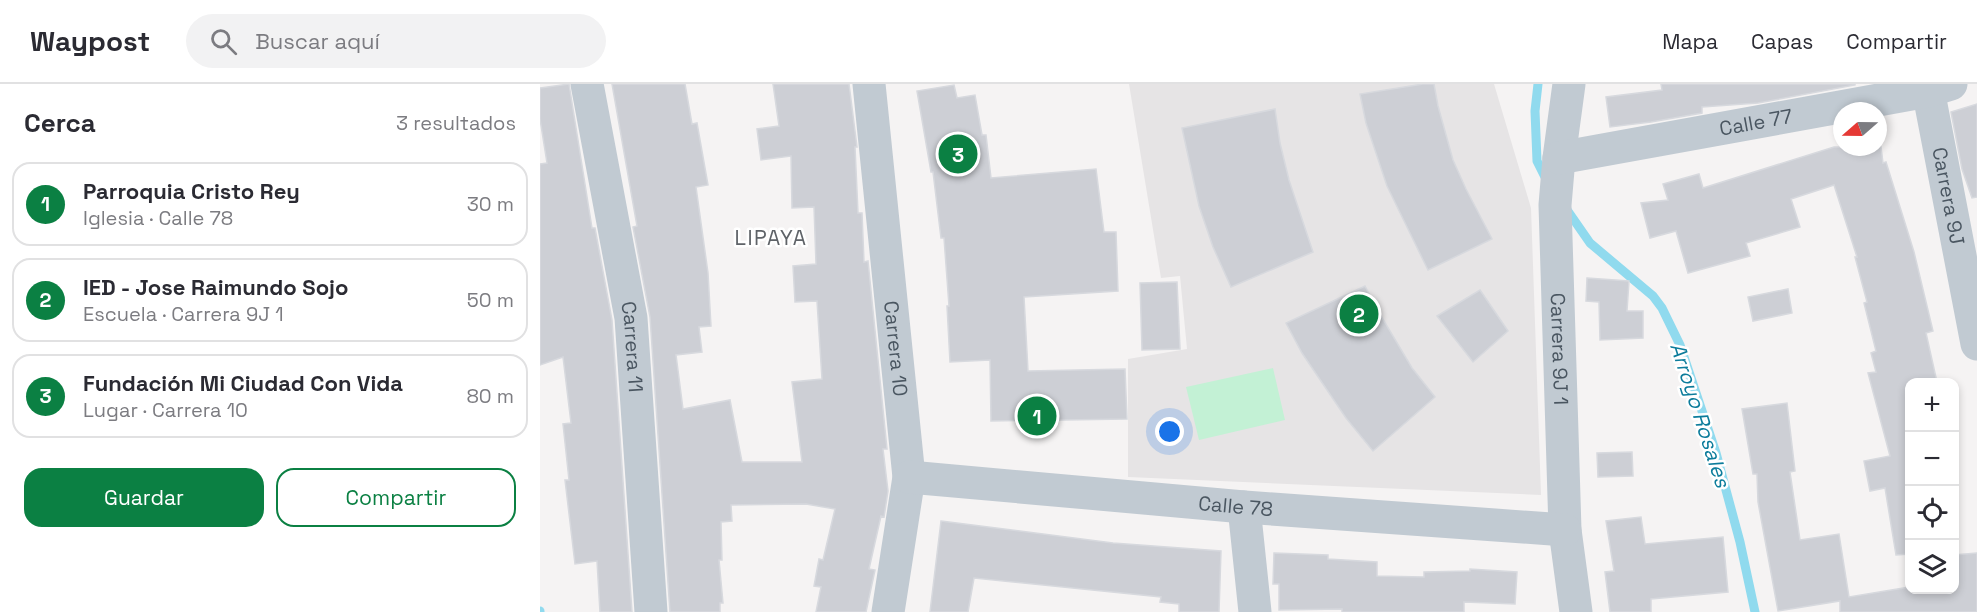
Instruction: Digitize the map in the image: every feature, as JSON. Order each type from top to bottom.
[{"type":"street","name":"Carrera 11","points":[[587,84],[631,318],[651,612]]},
{"type":"street","name":"Carrera 10","points":[[869,84],[909,477],[888,612]]},
{"type":"street","name":"Carrera 9J 1","points":[[1569,84],[1557,182],[1565,530],[1576,612]]},
{"type":"street","name":"Calle 77","points":[[1557,182],[1935,86]]},
{"type":"street","name":"Carrera 9J","points":[[1935,86],[1977,344]]},
{"type":"street","name":"Calle 78","points":[[909,477],[1245,507],[1565,530]]},
{"type":"street","points":[[1245,507],[1254,612]]},
{"type":"shaded area","points":[[1129,84],[1494,84],[1531,208],[1541,495],[1128,477],[1128,359],[1187,349],[1180,276],[1161,278]]},
{"type":"green space","points":[[1273,368],[1285,420],[1199,440],[1186,387]]},
{"type":"building","points":[[569,84],[592,228],[595,228],[612,320],[632,612],[600,612],[597,561],[575,564],[565,480],[569,480],[563,424],[571,423],[563,357],[540,365],[540,164],[547,163],[540,119],[540,88]]},
{"type":"building","points":[[612,84],[685,84],[692,124],[697,123],[708,185],[696,187],[708,273],[711,326],[699,327],[702,352],[676,355],[683,409],[730,400],[742,462],[802,462],[792,382],[822,379],[817,301],[795,302],[793,266],[816,264],[814,207],[792,208],[791,156],[761,160],[757,129],[779,126],[773,84],[849,84],[857,147],[855,147],[858,213],[862,213],[864,262],[868,261],[887,449],[883,449],[888,491],[884,517],[881,516],[869,569],[875,570],[866,612],[816,612],[821,587],[814,586],[819,559],[823,560],[835,509],[806,504],[731,505],[732,521],[721,522],[722,560],[719,560],[723,603],[720,603],[720,612],[670,612],[650,317],[633,227],[637,226]]},
{"type":"building","points":[[1434,84],[1453,160],[1492,239],[1428,270],[1387,186],[1366,123],[1360,94]]},
{"type":"building","points":[[1661,84],[1855,85],[1758,103],[1702,107],[1702,113],[1610,127],[1606,97],[1662,90]]},
{"type":"building","points":[[954,85],[957,98],[975,95],[982,135],[986,135],[991,178],[1096,169],[1104,232],[1116,232],[1118,291],[1024,297],[1028,371],[1125,369],[1127,419],[991,421],[990,360],[950,362],[944,238],[941,238],[933,172],[931,172],[917,91]]},
{"type":"building","points":[[1977,104],[1977,197],[1972,198],[1962,169],[1951,112]]},
{"type":"building","points":[[1275,109],[1289,180],[1313,252],[1231,287],[1213,247],[1199,206],[1182,128]]},
{"type":"building","points":[[1833,147],[1833,156],[1882,156],[1883,163],[1886,162],[1914,252],[1933,331],[1926,333],[1936,378],[1905,378],[1905,554],[1896,555],[1885,488],[1870,491],[1864,461],[1890,456],[1868,373],[1876,372],[1871,353],[1876,351],[1864,303],[1867,302],[1855,257],[1857,257],[1834,185],[1791,199],[1800,227],[1746,243],[1750,256],[1688,273],[1676,231],[1650,238],[1641,203],[1668,200],[1663,184],[1699,174],[1703,188]]},
{"type":"building","points":[[1587,278],[1629,281],[1627,311],[1643,311],[1643,338],[1600,340],[1599,302],[1586,301]]},
{"type":"building","points":[[1177,282],[1180,349],[1142,350],[1140,283]]},
{"type":"building","points":[[1365,286],[1412,368],[1435,397],[1373,451],[1346,418],[1302,353],[1286,323]]},
{"type":"building","points":[[1788,289],[1792,313],[1753,321],[1748,297]]},
{"type":"building","points":[[1480,290],[1508,331],[1473,362],[1437,316]]},
{"type":"building","points":[[1787,403],[1795,471],[1790,472],[1800,540],[1839,534],[1849,597],[1905,588],[1905,594],[1959,594],[1959,555],[1977,553],[1977,612],[1840,612],[1840,601],[1778,611],[1758,502],[1757,474],[1753,474],[1742,409]]},
{"type":"building","points":[[1632,452],[1633,476],[1598,477],[1597,453]]},
{"type":"building","points":[[1641,517],[1645,544],[1723,537],[1728,592],[1651,599],[1651,612],[1610,612],[1605,572],[1614,571],[1606,521]]},
{"type":"building","points":[[941,521],[1113,543],[1221,551],[1219,612],[1179,612],[1179,604],[1160,602],[1161,597],[974,578],[968,612],[930,612]]},
{"type":"building","points":[[1274,553],[1328,555],[1328,559],[1377,562],[1377,576],[1424,577],[1424,572],[1470,571],[1470,569],[1517,572],[1515,604],[1464,602],[1464,612],[1279,610],[1279,584],[1273,584]]},
{"type":"waterway","name":"Arroyo Rosales","points":[[1538,84],[1535,111],[1537,161],[1547,181]]},
{"type":"waterway","name":"Arroyo Rosales","points":[[1565,207],[1590,243],[1653,296],[1662,308],[1680,345],[1716,453],[1740,542],[1755,612]]},
{"type":"place","name":"Fundación Mi Ciudad Con Vida","points":[[958,154]]},
{"type":"place","name":"IED - Jose Raimundo Sojo","points":[[1359,314]]},
{"type":"place","name":"Parroquia Cristo Rey","points":[[1037,416]]},
{"type":"district","name":"LIPAYA","points":[[771,238]]}]
